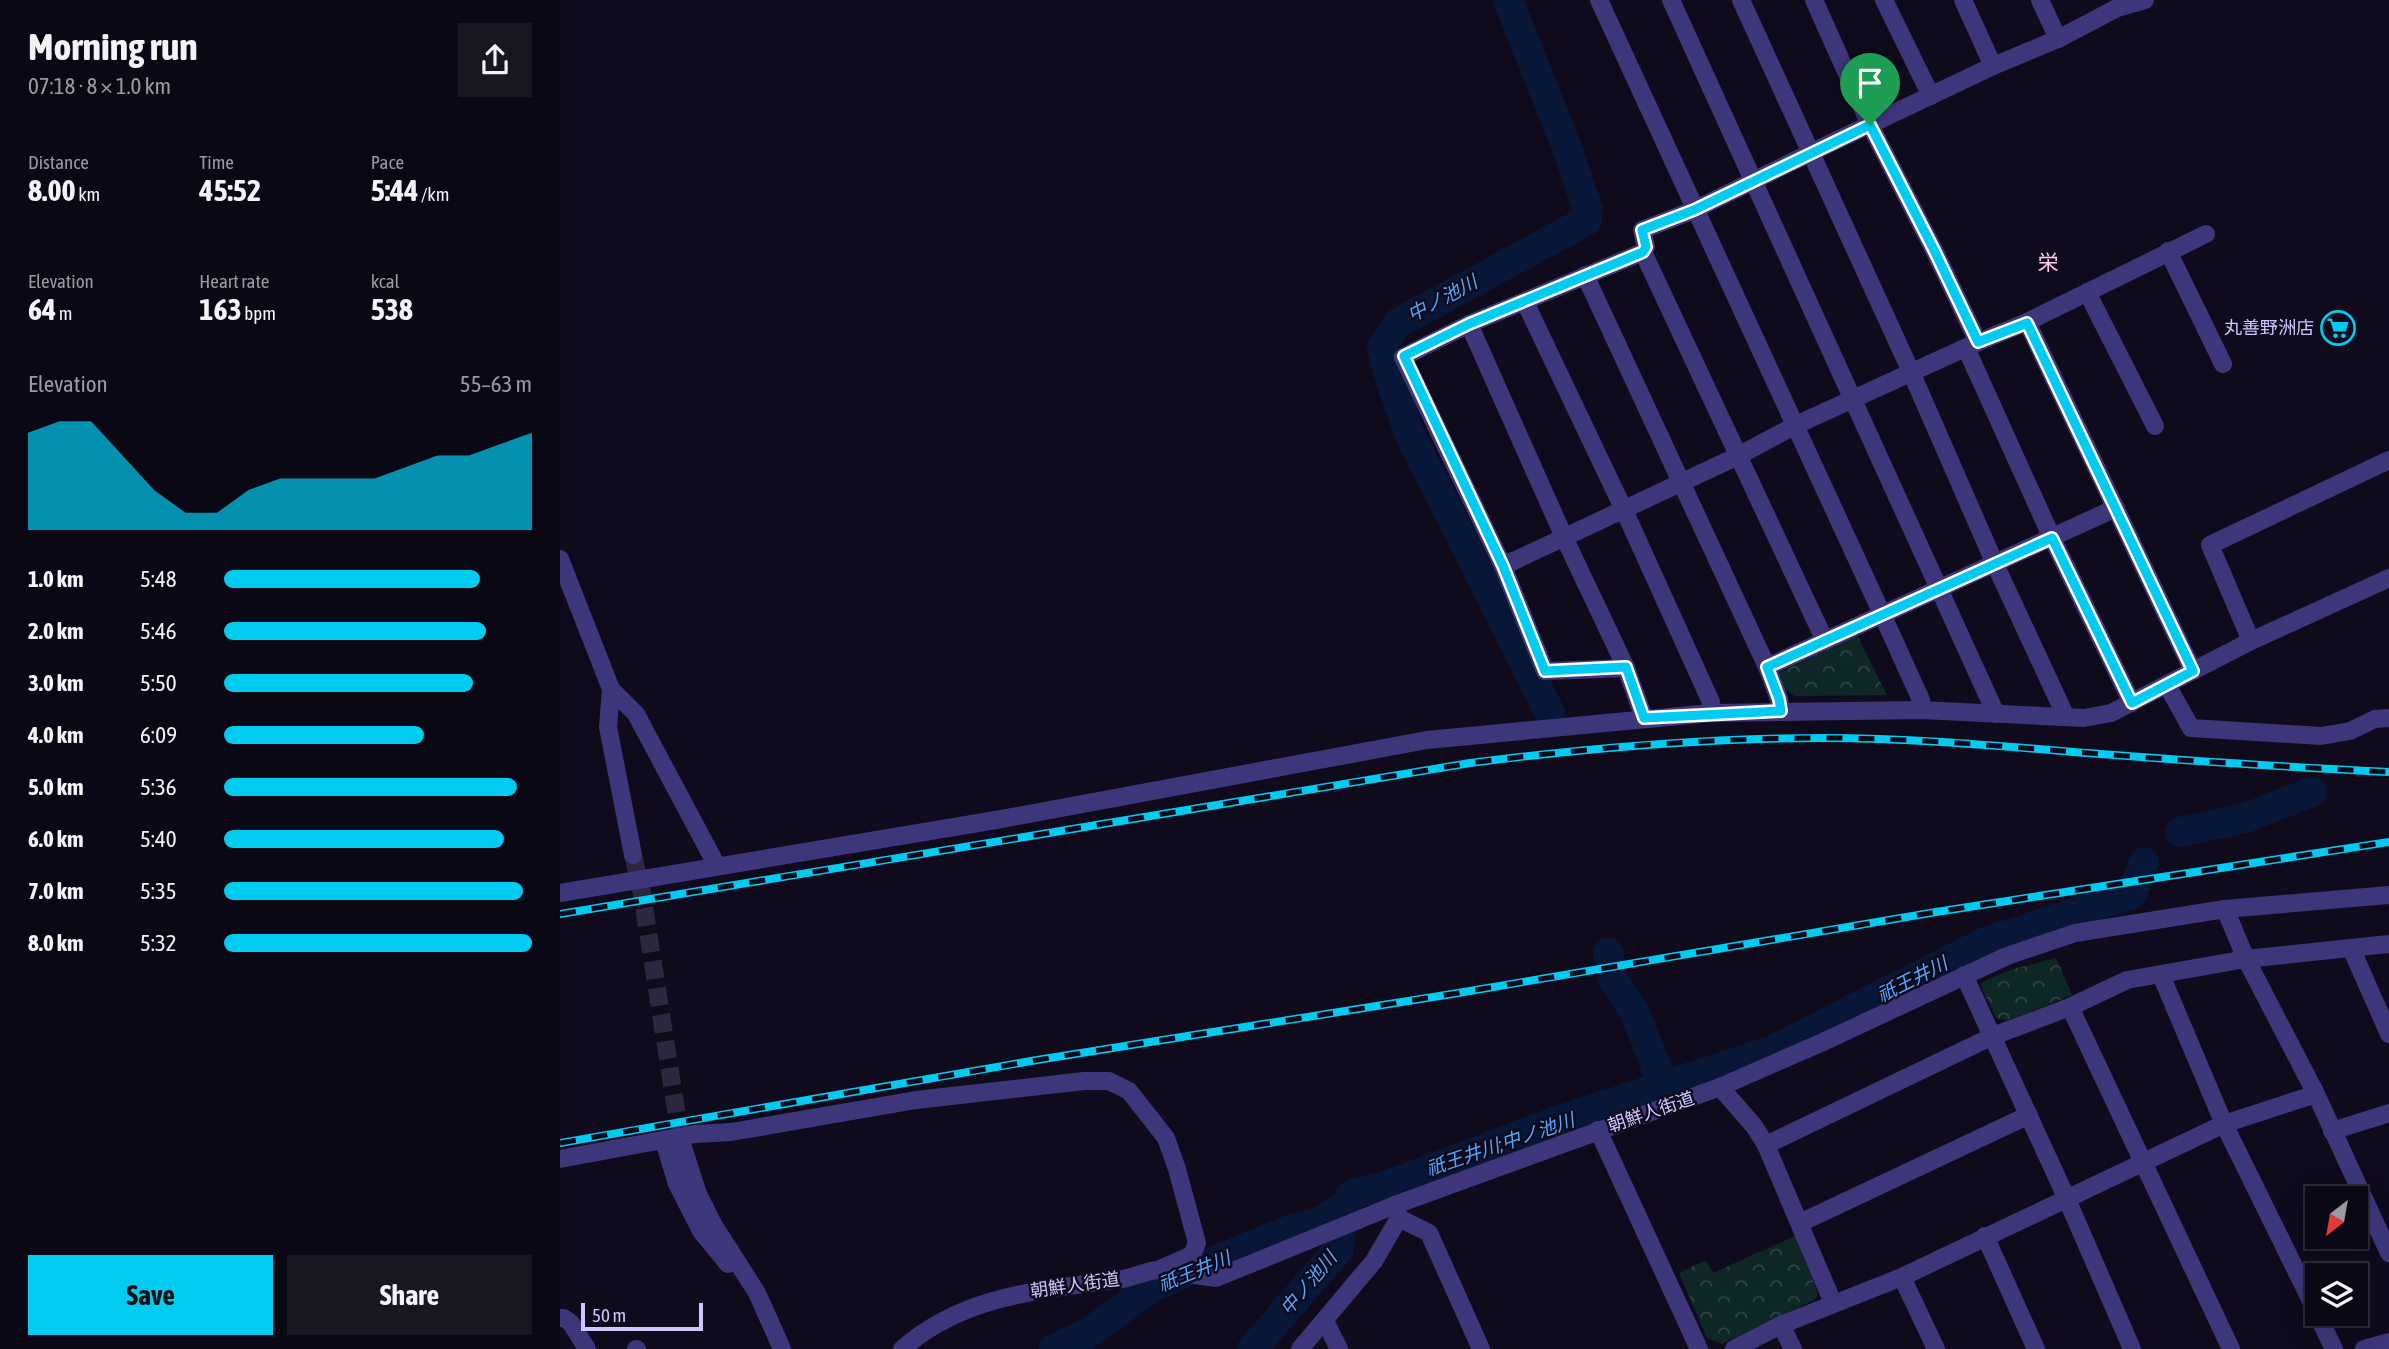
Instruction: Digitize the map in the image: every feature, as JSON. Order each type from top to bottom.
[{"type":"street","points":[[1599,0],[1921,699],[1922,710]]},
{"type":"street","points":[[1671,0],[1996,714]]},
{"type":"street","points":[[1741,0],[2066,717]]},
{"type":"street","points":[[1884,0],[1931,96]]},
{"type":"street","points":[[1963,0],[1993,66]]},
{"type":"street","points":[[2040,0],[2058,39]]},
{"type":"street","points":[[1626,667],[1545,671],[1503,566],[1404,356],[1469,324],[1643,252],[1646,247],[1642,230],[1694,210],[1993,66],[2058,39],[2115,4],[2145,0]]},
{"type":"street","points":[[1816,1],[1870,125],[1934,250],[2052,538],[2132,703]]},
{"type":"street","points":[[1503,566],[1738,456],[1796,425],[2027,323],[2206,234]]},
{"type":"street","points":[[2168,251],[2223,364]]},
{"type":"street","points":[[1643,252],[1825,641]]},
{"type":"street","points":[[1585,275],[1767,667],[1781,711]]},
{"type":"street","points":[[2087,292],[2155,426]]},
{"type":"street","points":[[1525,302],[1711,702],[1711,713]]},
{"type":"street","points":[[2027,323],[2193,671]]},
{"type":"street","points":[[1469,324],[1564,537],[1626,667],[1644,718]]},
{"type":"street","points":[[2251,641],[2210,545],[2389,460]]},
{"type":"street","points":[[1767,667],[2116,508]]},
{"type":"street","points":[[560,559],[611,689],[636,715],[718,866]]},
{"type":"street","points":[[560,893],[996,820],[1427,740],[1711,713],[1922,710],[2084,718],[2111,713],[2251,641],[2389,578]]},
{"type":"street","points":[[2167,685],[2191,727],[2321,736],[2350,730],[2375,719],[2389,719]]},
{"type":"street","points":[[611,689],[608,727],[633,855]]},
{"type":"street","name":"朝鮮人街道","points":[[902,1349],[919,1334],[954,1315],[993,1299],[1166,1271],[1216,1278],[1367,1216],[1397,1211],[1598,1130],[1720,1087],[2007,956],[2075,933],[2225,909],[2389,895]]},
{"type":"street","points":[[2225,909],[2246,959],[2316,1094],[2389,1253]]},
{"type":"street","points":[[1766,1145],[1993,1036],[2070,1007],[2127,980],[2246,959],[2389,944]]},
{"type":"street","points":[[2351,948],[2389,1034]]},
{"type":"street","points":[[1964,975],[2132,1349]]},
{"type":"street","points":[[2161,975],[2224,1124],[2305,1289]]},
{"type":"street","points":[[2070,1007],[2231,1349]]},
{"type":"street","points":[[560,1159],[672,1141],[695,1134],[731,1132],[916,1100],[1084,1081],[1109,1081],[1129,1091],[1166,1138],[1181,1181],[1197,1242],[1192,1255],[1166,1271]]},
{"type":"street","points":[[1720,1087],[1754,1126],[1766,1145],[1833,1303]]},
{"type":"street","points":[[1734,1349],[1781,1325],[1902,1277],[2224,1124],[2316,1094]]},
{"type":"street","points":[[2332,1131],[2389,1112]]},
{"type":"street","points":[[1800,1223],[2029,1115]]},
{"type":"street","points":[[1598,1130],[1699,1349]]},
{"type":"street","points":[[672,1141],[677,1184],[701,1231],[729,1265],[744,1270],[782,1349]]},
{"type":"street","points":[[1300,1349],[1374,1261],[1397,1211],[1429,1233],[1481,1349]]},
{"type":"street","points":[[1985,1236],[2036,1349]]},
{"type":"street","points":[[1902,1277],[1936,1349]]},
{"type":"street","points":[[560,1318],[571,1323],[587,1349]]},
{"type":"street","points":[[1325,1321],[1339,1349]]},
{"type":"street","points":[[1781,1325],[1793,1349]]},
{"type":"street","points":[[2323,1326],[2334,1349]]},
{"type":"street","points":[[2364,1349],[2389,1342]]},
{"type":"green space","points":[[1857,635],[1887,695],[1795,696],[1784,689],[1778,673]]},
{"type":"green space","points":[[2056,958],[2072,995],[2007,1021],[1996,1018],[1981,987],[1982,982],[2010,970]]},
{"type":"green space","points":[[1795,1236],[1818,1293],[1816,1299],[1722,1344],[1707,1338],[1679,1273],[1706,1260],[1713,1273]]},
{"type":"waterway","name":"中ノ池川","points":[[1508,0],[1567,148],[1588,210],[1586,221],[1398,323],[1382,348],[1409,433],[1550,713]]},
{"type":"waterway","name":"祇王井川","points":[[2180,832],[2245,818],[2312,792]]},
{"type":"waterway","name":"祇王井川;中ノ池川","points":[[1054,1349],[1090,1332],[1152,1287],[1292,1229],[1319,1222],[1343,1207],[1353,1194],[1388,1185],[1557,1121],[1773,1050],[1983,943],[2132,894],[2144,862]]},
{"type":"waterway","name":"中ノ池川","points":[[1608,953],[1612,977],[1635,1013],[1664,1088]]},
{"type":"waterway","name":"中ノ池川","points":[[1252,1349],[1339,1249],[1343,1207]]},
{"type":"tunnel","points":[[633,855],[642,894],[681,1141]]},
{"type":"railway","points":[[560,914],[1470,763],[1647,745],[1779,738],[1890,739],[2389,772]]},
{"type":"railway","points":[[560,1143],[1037,1060],[1452,994],[1936,912],[2389,842]]},
{"type":"place","name":"丸善野洲店","points":[[2338,328]]},
{"type":"district","name":"栄","points":[[2048,263]]},
{"type":"route","points":[[1870,125],[1978,342],[2027,323],[2193,671],[2132,703],[2052,538],[1767,667],[1781,711],[1644,718],[1626,667],[1545,671],[1503,566],[1404,356],[1469,324],[1643,252],[1646,247],[1642,230],[1694,210],[1870,125]]}]
